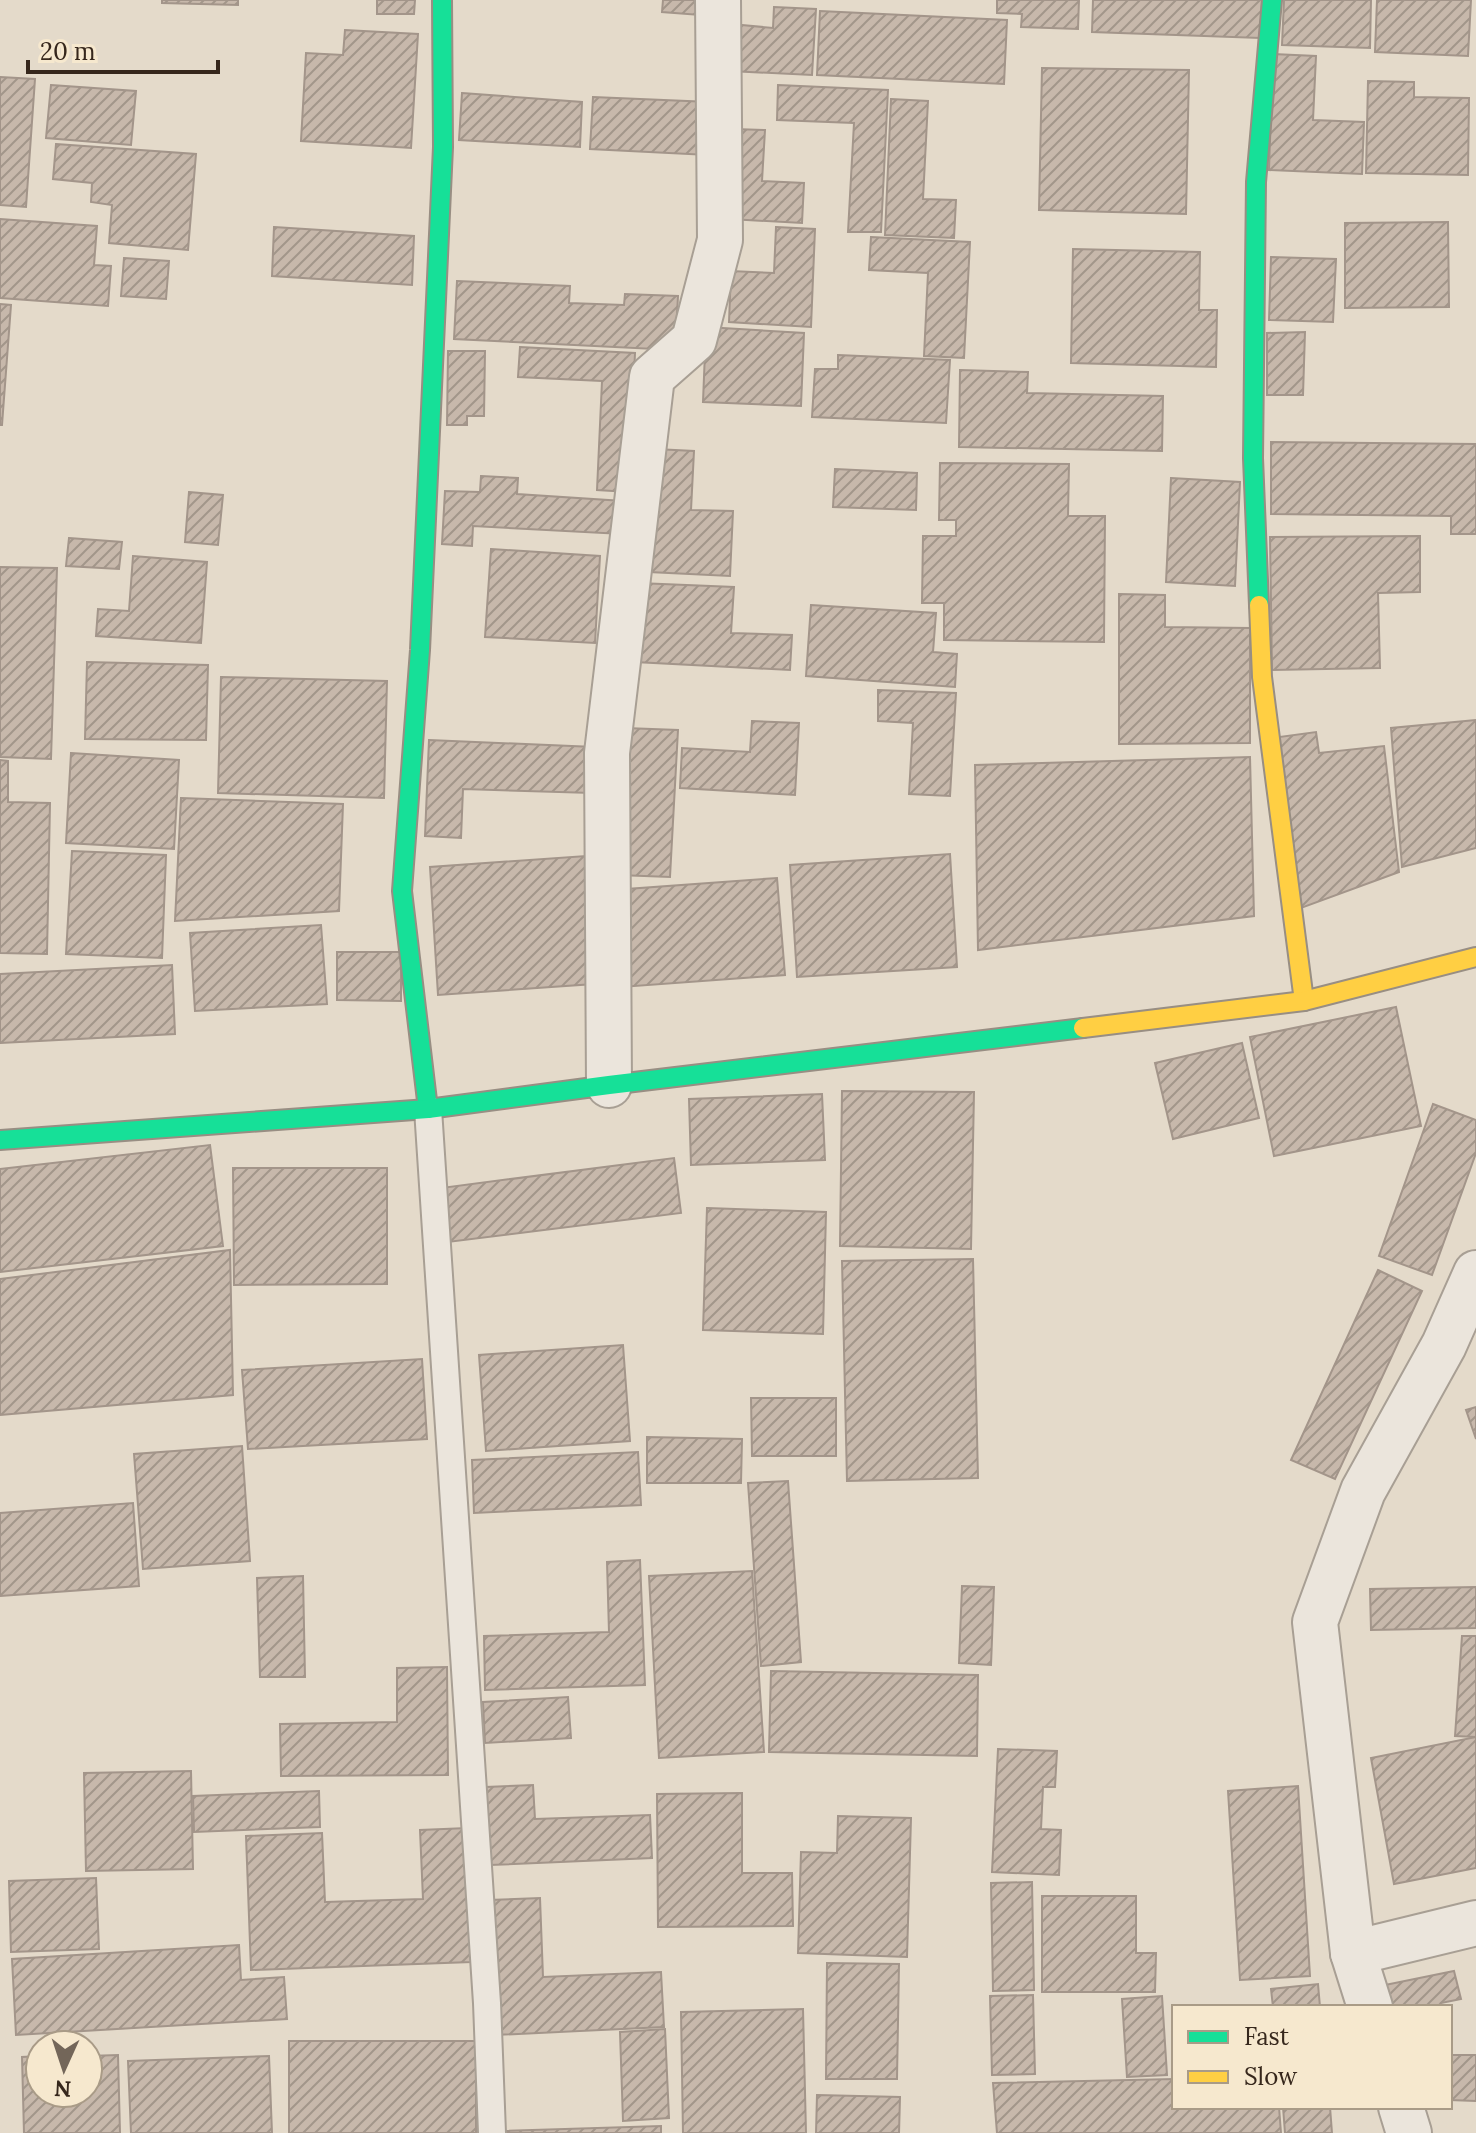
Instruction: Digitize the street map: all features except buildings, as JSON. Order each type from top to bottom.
[{"type":"street","points":[[428,1109],[402,891],[420,650],[443,147],[442,0]]},
{"type":"street","points":[[609,1085],[607,753],[652,377],[694,340],[720,240],[718,0]]},
{"type":"street","points":[[1272,0],[1256,182],[1253,458],[1262,677],[1304,1001]]},
{"type":"street","points":[[0,1140],[428,1109],[1304,1001],[1476,957]]},
{"type":"street","points":[[1369,2005],[1353,1953],[1315,1622],[1363,1491],[1460,1344],[1476,1273]]},
{"type":"street","points":[[1353,1953],[1476,1923]]},
{"type":"street","points":[[1402,2109],[1409,2133]]},
{"type":"lane","points":[[428,1109],[487,2003],[492,2133]]},
{"type":"traffic: fast","points":[[428,1109],[402,891],[420,650],[443,147],[442,0]]},
{"type":"traffic: fast","points":[[1259,605],[1253,458],[1256,182],[1272,0]]},
{"type":"traffic: fast","points":[[0,1140],[428,1109],[1083,1028]]},
{"type":"traffic: slow","points":[[1259,605],[1262,677],[1304,1001]]},
{"type":"traffic: slow","points":[[1083,1028],[1304,1001],[1476,957]]}]
